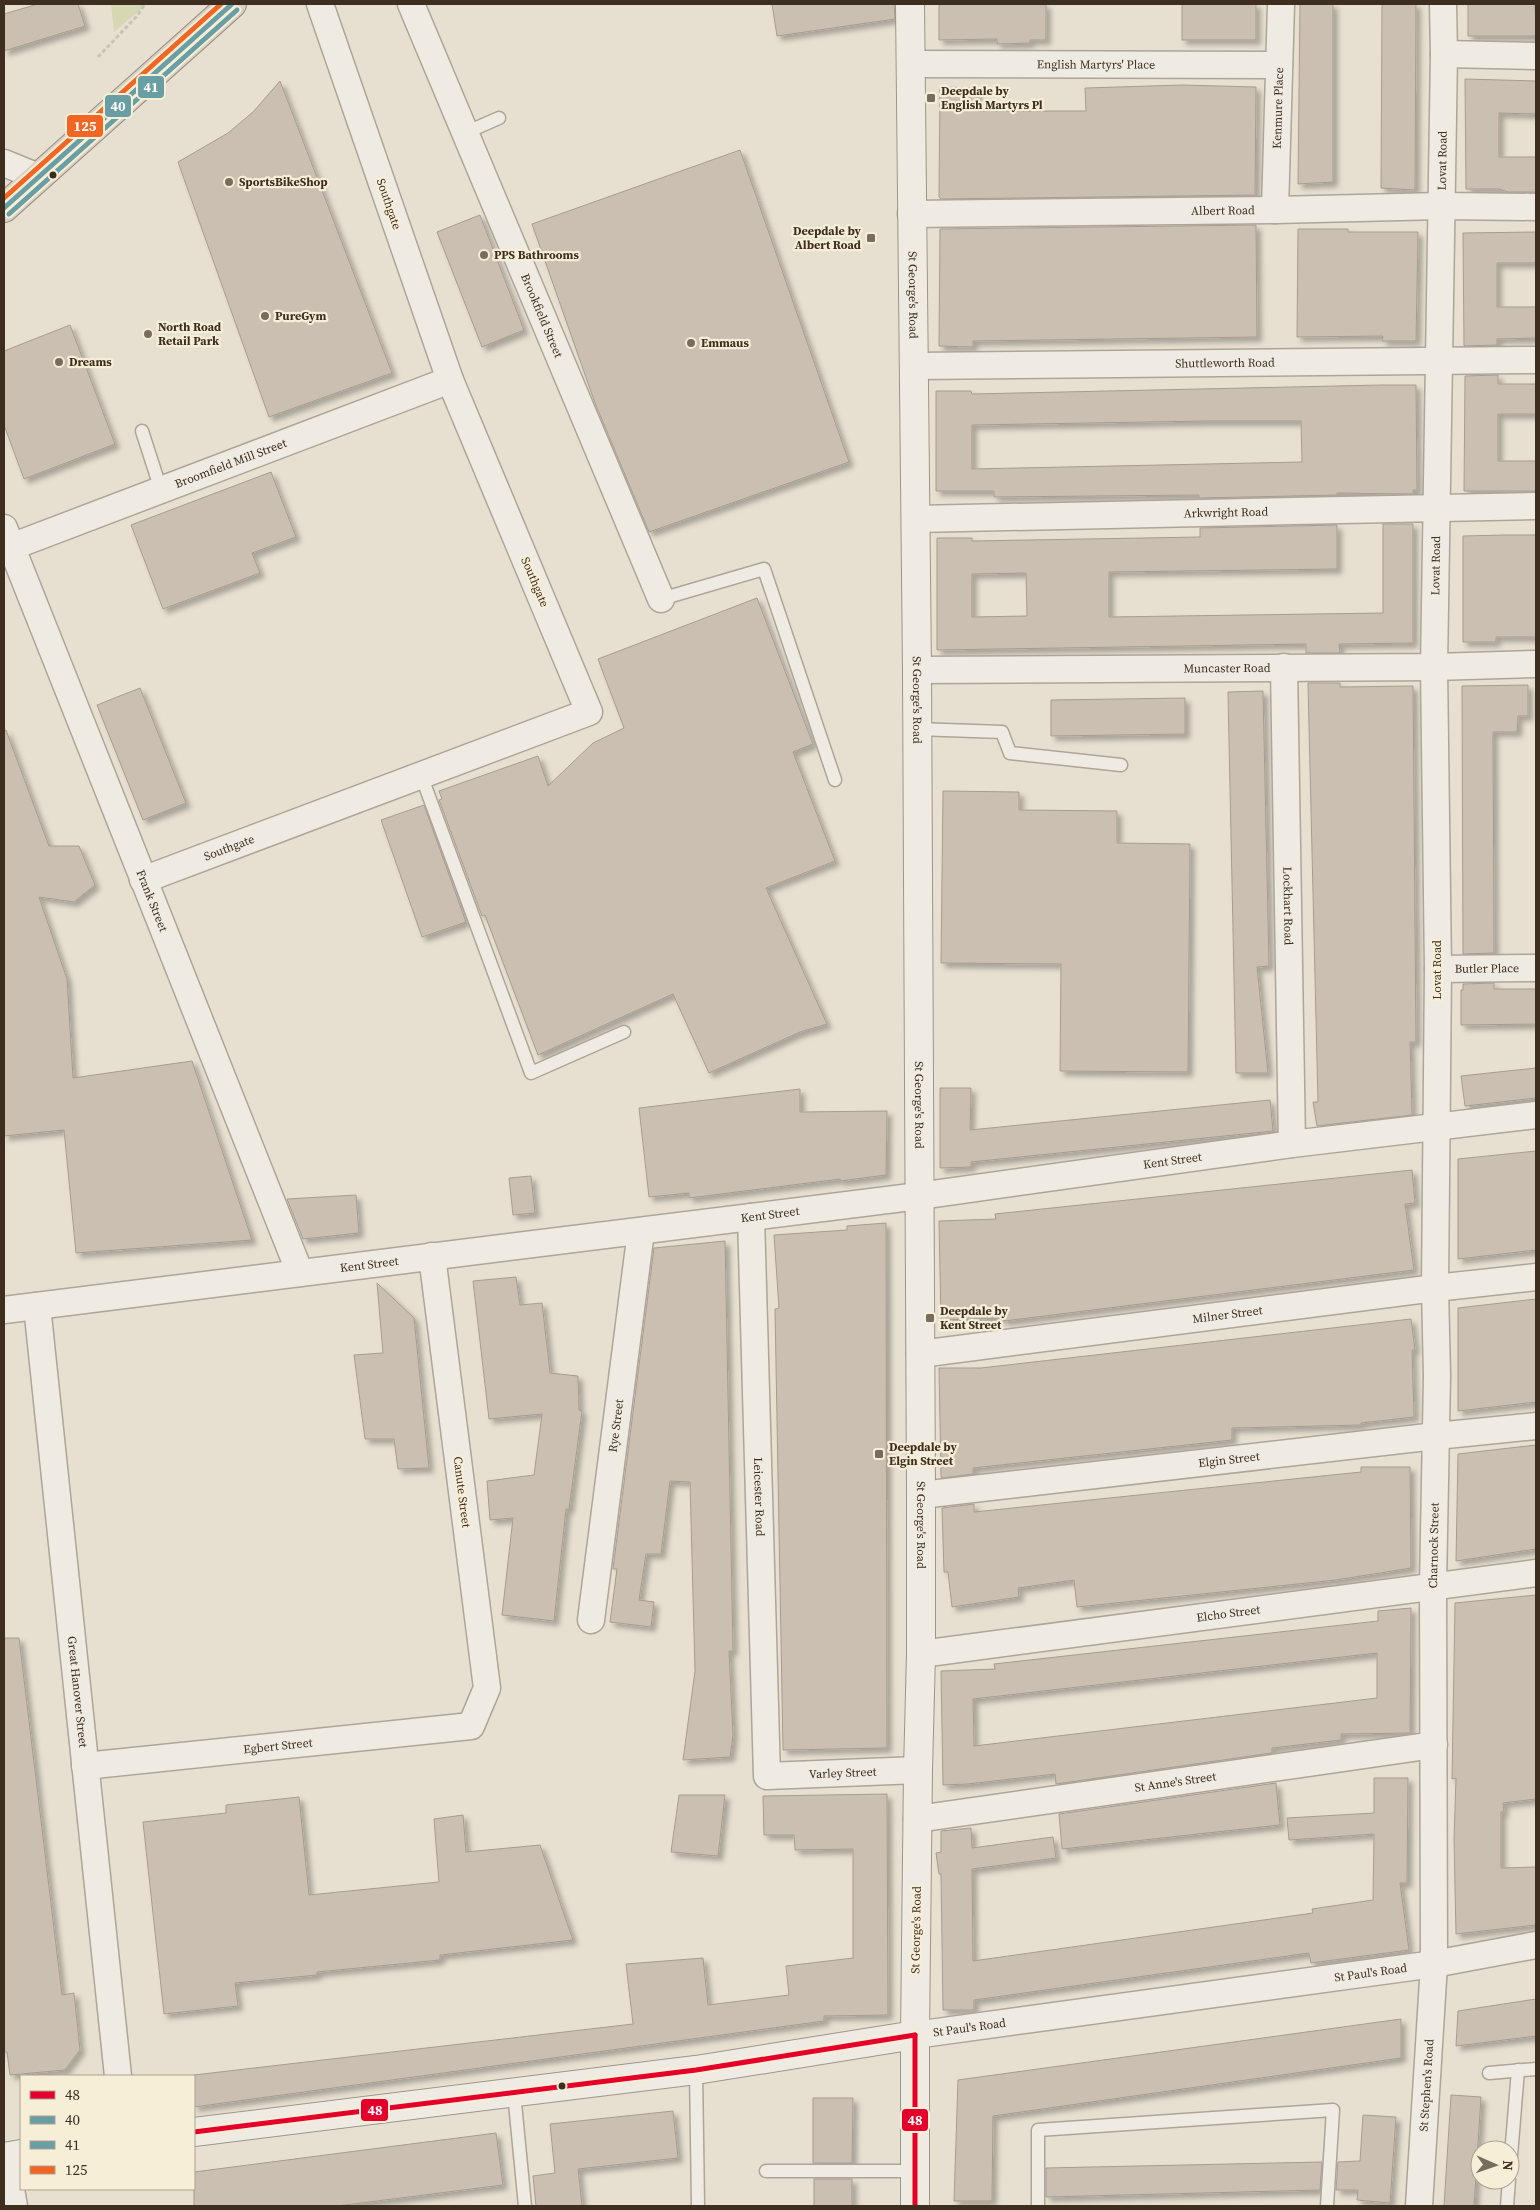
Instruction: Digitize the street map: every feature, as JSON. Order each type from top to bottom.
[{"type":"highway","points":[[4,208],[232,4]]},
{"type":"street","name":"Southgate","points":[[143,880],[589,712],[450,380],[320,4]]},
{"type":"street","name":"Brookfield Street","points":[[411,4],[467,132],[661,599]]},
{"type":"street","name":"St George's Road","points":[[910,4],[916,519],[922,1495],[917,1819],[915,2206]]},
{"type":"street","name":"Kenmure Place","points":[[1275,210],[1281,4]]},
{"type":"street","name":"Lovat Road","points":[[1436,1126],[1438,969],[1434,667],[1440,360],[1443,4]]},
{"type":"street","points":[[1444,54],[1536,56]]},
{"type":"street","name":"English Martyrs' Place","points":[[912,64],[1279,65]]},
{"type":"street","points":[[4,163],[38,177]]},
{"type":"street","name":"Albert Road","points":[[911,214],[1380,209],[1441,206],[1536,207]]},
{"type":"street","name":"Shuttleworth Road","points":[[914,366],[1536,360]]},
{"type":"street","name":"Broomfield Mill Street","points":[[7,537],[161,490],[450,380]]},
{"type":"street","name":"Arkwright Road","points":[[916,519],[1536,506]]},
{"type":"street","name":"Frank Street","points":[[7,537],[300,1273]]},
{"type":"street","name":"Muncaster Road","points":[[917,670],[1434,667],[1536,664]]},
{"type":"street","name":"Lockhart Road","points":[[1284,667],[1292,1144]]},
{"type":"street","name":"Butler Place","points":[[1438,969],[1536,968]]},
{"type":"street","name":"Kent Street","points":[[4,1310],[919,1196],[1292,1144],[1536,1115]]},
{"type":"street","name":"Charnock Street","points":[[1434,1964],[1433,1586],[1437,1401],[1435,1288],[1436,1126]]},
{"type":"street","name":"Leicester Road","points":[[751,1217],[767,1776]]},
{"type":"street","name":"Rye Street","points":[[591,1620],[640,1231]]},
{"type":"street","name":"Canute Street","points":[[432,1256],[487,1688],[471,1726]]},
{"type":"street","name":"Milner Street","points":[[920,1354],[1435,1288],[1536,1277]]},
{"type":"street","name":"Great Hanover Street","points":[[37,1306],[118,2075]]},
{"type":"street","name":"Elgin Street","points":[[922,1495],[1536,1426]]},
{"type":"street","name":"Elcho Street","points":[[921,1654],[1536,1573]]},
{"type":"street","name":"Egbert Street","points":[[86,1766],[471,1726]]},
{"type":"street","name":"St Anne's Street","points":[[917,1819],[1434,1745]]},
{"type":"street","name":"Varley Street","points":[[767,1776],[918,1770]]},
{"type":"street","name":"St Paul's Road","points":[[195,2132],[696,2070],[915,2035],[1434,1964],[1536,1946]]},
{"type":"street","name":"St Stephen's Road","points":[[1420,2206],[1434,1964]]},
{"type":"street","points":[[10,2156],[14,2206]]},
{"type":"lane","points":[[467,132],[499,118]]},
{"type":"lane","points":[[142,432],[161,490]]},
{"type":"lane","points":[[661,599],[764,569],[835,780]]},
{"type":"lane","points":[[917,729],[1002,732],[1010,753],[1121,765]]},
{"type":"lane","points":[[421,775],[531,1073],[624,1032]]},
{"type":"lane","points":[[1489,2073],[1536,2069]]},
{"type":"lane","points":[[696,2070],[698,2206]]},
{"type":"lane","points":[[1512,2140],[1518,2070]]},
{"type":"lane","points":[[514,2093],[525,2206]]},
{"type":"lane","points":[[1038,2206],[1038,2130],[1333,2110],[1326,2206]]},
{"type":"lane","points":[[766,2172],[915,2171]]},
{"type":"lane","points":[[1507,2206],[1508,2190]]},
{"type":"path","points":[[98,57],[137,16],[145,4]]},
{"type":"green space","points":[[111,4],[147,4],[114,32]]},
{"type":"building","points":[[38,4],[78,4],[85,26],[4,51],[4,14]]},
{"type":"building","points":[[772,4],[894,4],[895,19],[777,36]]},
{"type":"building","points":[[939,4],[1046,4],[1046,40],[1030,40],[1030,43],[997,44],[997,39],[939,40]]},
{"type":"building","points":[[1182,4],[1256,4],[1256,40],[1182,40]]},
{"type":"building","points":[[1300,4],[1333,4],[1333,182],[1298,184]]},
{"type":"building","points":[[1382,4],[1416,4],[1415,190],[1381,188]]},
{"type":"building","points":[[1468,4],[1535,4],[1536,36],[1468,36]]},
{"type":"building","points":[[1465,79],[1536,81],[1536,114],[1499,113],[1499,157],[1536,157],[1536,192],[1466,189]]},
{"type":"building","points":[[280,81],[392,373],[269,417],[178,162],[228,133],[253,112]]},
{"type":"building","points":[[1182,85],[1256,87],[1255,195],[941,199],[939,197],[940,87],[977,88],[977,111],[1086,111],[1085,88]]},
{"type":"building","name":"Emmaus","points":[[740,150],[849,462],[649,532],[595,403],[532,224]]},
{"type":"building","points":[[480,215],[524,330],[482,347],[437,232]]},
{"type":"building","points":[[1256,225],[1257,337],[973,341],[973,347],[939,346],[940,229]]},
{"type":"building","points":[[1298,229],[1348,229],[1348,232],[1418,232],[1416,341],[1382,341],[1383,336],[1297,337]]},
{"type":"building","points":[[1536,232],[1536,263],[1497,263],[1497,307],[1536,307],[1536,338],[1497,339],[1497,345],[1464,346],[1463,233]]},
{"type":"building","points":[[70,325],[115,444],[24,479],[4,425],[4,351]]},
{"type":"building","points":[[1498,375],[1498,384],[1536,384],[1536,414],[1498,414],[1498,461],[1536,461],[1536,491],[1464,491],[1465,376]]},
{"type":"building","points":[[1416,385],[1417,490],[1413,490],[1413,494],[1337,493],[1337,495],[1199,498],[1199,495],[994,497],[994,491],[936,491],[936,391],[971,391],[972,394]],"holes":[[[1301,421],[1302,462],[972,469],[972,425]]]},
{"type":"building","points":[[271,472],[296,537],[252,553],[260,573],[163,609],[131,525]]},
{"type":"building","points":[[1383,524],[1413,524],[1413,643],[1339,644],[1340,653],[1306,653],[1306,644],[937,650],[937,538],[972,538],[972,541],[1200,537],[1200,528],[1337,525],[1337,569],[1109,572],[1109,617],[1383,613]],"holes":[[[1026,573],[1027,616],[972,617],[972,574]]]},
{"type":"building","points":[[1536,535],[1536,637],[1496,637],[1496,642],[1463,642],[1463,536]]},
{"type":"building","points":[[757,598],[813,744],[793,752],[835,861],[766,888],[827,1024],[800,1032],[709,1073],[673,994],[538,1055],[485,915],[482,916],[439,800],[442,799],[439,791],[538,756],[548,786],[593,743],[624,728],[598,659]]},
{"type":"building","points":[[1308,683],[1340,683],[1340,687],[1413,686],[1416,1042],[1410,1042],[1412,1115],[1317,1126],[1313,1102],[1318,1102]]},
{"type":"building","points":[[1528,685],[1528,716],[1518,716],[1517,732],[1493,732],[1494,953],[1463,954],[1462,686]]},
{"type":"building","points":[[140,688],[186,803],[143,820],[97,705]]},
{"type":"building","points":[[1263,691],[1269,966],[1257,967],[1268,1073],[1236,1073],[1228,692]]},
{"type":"building","points":[[1185,698],[1185,734],[1051,736],[1051,700]]},
{"type":"building","points":[[6,730],[49,846],[79,846],[95,885],[74,902],[39,897],[67,979],[73,1078],[192,1061],[252,1240],[76,1253],[64,1130],[4,1136],[4,731]]},
{"type":"building","points":[[943,791],[1019,792],[1019,810],[1117,811],[1117,843],[1190,844],[1188,1072],[1060,1071],[1061,964],[941,963]]},
{"type":"building","points":[[424,805],[466,922],[422,937],[381,820]]},
{"type":"building","points":[[1494,983],[1494,989],[1536,989],[1536,1024],[1461,1025],[1461,990],[1463,990],[1463,984]]},
{"type":"building","points":[[1536,1068],[1536,1098],[1465,1106],[1461,1076]]},
{"type":"building","points":[[940,1088],[971,1088],[970,1130],[1270,1100],[1273,1131],[971,1162],[971,1167],[940,1168]]},
{"type":"building","points":[[800,1089],[800,1112],[887,1111],[886,1175],[689,1198],[689,1193],[649,1197],[639,1108]]},
{"type":"building","points":[[1536,1151],[1536,1250],[1458,1259],[1458,1159]]},
{"type":"building","points":[[1412,1170],[1415,1203],[1405,1204],[1414,1270],[1004,1321],[1003,1318],[941,1320],[939,1221],[996,1219],[995,1214]]},
{"type":"building","points":[[531,1176],[535,1213],[513,1215],[509,1178]]},
{"type":"building","points":[[356,1195],[359,1233],[303,1239],[287,1199]]},
{"type":"building","points":[[886,1223],[887,1748],[783,1750],[775,1309],[779,1308],[774,1235],[847,1230],[847,1226]]},
{"type":"building","points":[[725,1241],[733,1651],[729,1651],[733,1735],[730,1757],[683,1760],[695,1671],[690,1482],[670,1481],[661,1554],[646,1554],[639,1600],[654,1602],[651,1627],[610,1622],[617,1569],[613,1569],[654,1248]]},
{"type":"building","points":[[516,1277],[520,1305],[542,1303],[550,1373],[578,1376],[579,1410],[582,1411],[569,1509],[566,1509],[554,1621],[502,1615],[513,1518],[490,1520],[487,1481],[534,1475],[542,1414],[489,1419],[473,1281]]},
{"type":"building","points":[[377,1283],[414,1318],[429,1468],[398,1469],[394,1439],[365,1439],[354,1355],[383,1353]]},
{"type":"building","points":[[1536,1299],[1536,1402],[1458,1411],[1458,1308]]},
{"type":"building","points":[[1411,1319],[1415,1350],[1412,1350],[1414,1417],[1361,1423],[1361,1425],[1232,1428],[1232,1440],[973,1468],[973,1474],[942,1478],[941,1476],[939,1368],[981,1368]]},
{"type":"building","points":[[1536,1445],[1536,1549],[1456,1561],[1458,1454]]},
{"type":"building","points":[[1361,1467],[1410,1467],[1411,1568],[1336,1580],[1077,1607],[1074,1580],[1018,1588],[1019,1597],[952,1607],[948,1572],[944,1572],[942,1508],[974,1504],[974,1512],[1361,1472]]},
{"type":"building","points":[[1536,1595],[1536,1799],[1503,1803],[1504,1812],[1501,1812],[1501,1868],[1536,1867],[1536,1925],[1456,1934],[1454,1838],[1456,1778],[1452,1779],[1455,1603]]},
{"type":"building","points":[[1411,1608],[1410,1733],[1341,1734],[1341,1740],[1272,1748],[1272,1753],[1056,1784],[1055,1774],[943,1785],[941,1671],[995,1669],[994,1664],[1378,1621],[1378,1611]],"holes":[[[1377,1653],[1377,1698],[974,1746],[973,1699]]]},
{"type":"building","points":[[4,1638],[19,1638],[62,1995],[74,1993],[80,2050],[65,2070],[10,2075],[7,2052],[4,2052]]},
{"type":"building","points":[[1374,1778],[1408,1778],[1407,1883],[1400,1883],[1409,1950],[1311,1963],[1309,1953],[974,2000],[974,2010],[943,2010],[941,1874],[939,1874],[936,1853],[941,1852],[941,1831],[971,1828],[972,1848],[1053,1837],[1056,1858],[972,1869],[973,1961],[1313,1913],[1312,1909],[1373,1900],[1374,1834],[1289,1840],[1287,1818],[1374,1813]]},
{"type":"building","points":[[1276,1783],[1280,1825],[1062,1849],[1059,1814]]},
{"type":"building","points":[[887,1794],[888,2015],[824,2016],[824,2021],[195,2107],[194,2075],[633,2024],[626,1964],[703,1958],[708,2005],[789,1995],[786,1966],[853,1958],[853,1849],[795,1850],[794,1835],[764,1835],[763,1796]]},
{"type":"building","points":[[679,1795],[725,1795],[718,1856],[671,1852]]},
{"type":"building","points":[[299,1797],[309,1895],[439,1882],[434,1819],[463,1815],[466,1852],[540,1845],[573,1940],[440,1955],[440,1960],[317,1972],[317,1975],[235,1983],[238,2006],[164,2014],[143,1822],[226,1813],[226,1805]]},
{"type":"building","points":[[1536,1999],[1536,2036],[1456,2046],[1458,2011]]},
{"type":"building","points":[[1401,2019],[1401,2058],[993,2116],[992,2201],[954,2201],[958,2080]]},
{"type":"building","points":[[1451,2095],[1481,2097],[1478,2140],[1470,2140],[1470,2190],[1475,2190],[1474,2206],[1444,2206]]},
{"type":"building","points":[[813,2098],[853,2098],[852,2163],[813,2163]]},
{"type":"building","points":[[673,2111],[678,2158],[578,2169],[582,2206],[536,2206],[533,2176],[555,2173],[550,2124]]},
{"type":"building","points":[[1363,2115],[1396,2117],[1390,2203],[1357,2200],[1358,2190],[1336,2190],[1338,2162],[1360,2161]]},
{"type":"building","points":[[496,2133],[503,2185],[337,2206],[194,2206],[195,2172]]},
{"type":"building","points":[[1322,2162],[1320,2190],[1046,2197],[1046,2168]]},
{"type":"building","points":[[814,2179],[852,2179],[852,2206],[814,2206]]},
{"type":"transit line","name":"125","points":[[4,198],[221,4]]},
{"type":"transit line","name":"40","points":[[4,208],[232,4]]},
{"type":"transit line","name":"41","points":[[9,214],[237,10]]},
{"type":"transit line","name":"48","points":[[915,2035],[915,2206]]},
{"type":"transit line","name":"48","points":[[195,2132],[696,2070],[915,2035]]},
{"type":"place","name":"Deepdale by English Martyrs Pl","points":[[931,98]]},
{"type":"place","name":"SportsBikeShop","points":[[229,182]]},
{"type":"place","name":"Deepdale by Albert Road","points":[[871,238]]},
{"type":"place","name":"PPS Bathrooms","points":[[484,255]]},
{"type":"place","name":"PureGym","points":[[265,316]]},
{"type":"place","name":"North Road Retail Park","points":[[148,334]]},
{"type":"place","name":"Emmaus","points":[[691,343]]},
{"type":"place","name":"Dreams","points":[[59,362]]},
{"type":"place","name":"Deepdale by Kent Street","points":[[930,1318]]},
{"type":"place","name":"Deepdale by Elgin Street","points":[[879,1454]]}]
